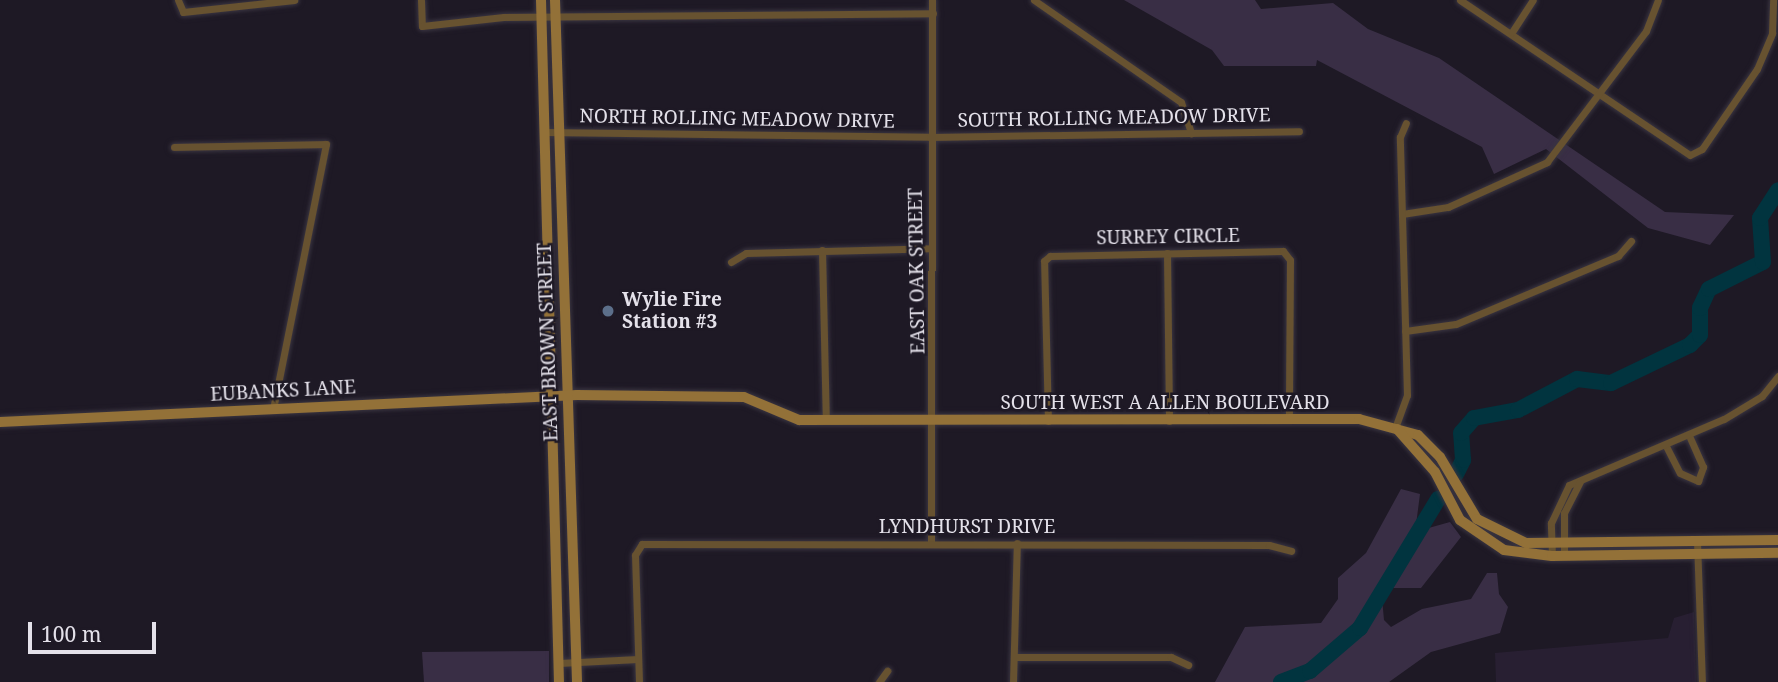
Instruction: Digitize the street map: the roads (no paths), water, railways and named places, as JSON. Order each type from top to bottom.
[{"type":"street","points":[[178,0],[183,12],[294,1]]},
{"type":"street","points":[[421,0],[422,26],[541,18],[933,13]]},
{"type":"street","name":"EAST BROWN STREET","points":[[541,0],[559,682]]},
{"type":"street","name":"EAST BROWN STREET","points":[[555,0],[577,682]]},
{"type":"street","name":"EAST OAK STREET","points":[[931,542],[934,421],[930,137],[932,0]]},
{"type":"street","points":[[1034,0],[1181,102],[1191,133]]},
{"type":"street","points":[[1460,0],[1695,155],[1763,57],[1773,0]]},
{"type":"street","points":[[1512,32],[1533,0]]},
{"type":"street","points":[[1402,214],[1448,207],[1538,168],[1564,147],[1646,32],[1658,0]]},
{"type":"street","points":[[1406,123],[1402,214],[1407,394],[1395,428],[1435,472],[1472,532],[1504,550],[1552,556],[1778,553]]},
{"type":"street","name":"SOUTH ROLLING MEADOW DRIVE","points":[[930,137],[1299,131]]},
{"type":"street","name":"NORTH ROLLING MEADOW DRIVE","points":[[543,132],[930,137]]},
{"type":"street","points":[[174,147],[326,144],[273,410]]},
{"type":"street","points":[[1405,331],[1456,324],[1618,256],[1630,241]]},
{"type":"street","points":[[731,262],[746,253],[932,248]]},
{"type":"street","points":[[822,250],[826,420]]},
{"type":"street","points":[[1167,253],[1169,421]]},
{"type":"street","name":"SURREY CIRCLE","points":[[1048,421],[1044,261],[1167,253],[1287,253],[1289,419]]},
{"type":"street","points":[[1552,556],[1554,510],[1569,485],[1689,436],[1762,396],[1778,376]]},
{"type":"street","name":"EUBANKS LANE","points":[[0,422],[568,395],[726,396],[753,399],[799,420],[826,420]]},
{"type":"street","name":"SOUTH WEST A ALLEN BOULEVARD","points":[[826,420],[1359,419],[1418,435],[1436,452],[1477,519],[1508,538],[1563,544],[1778,540]]},
{"type":"street","points":[[1666,446],[1680,473],[1698,481],[1703,467],[1689,436]]},
{"type":"street","points":[[1564,556],[1564,513],[1580,481]]},
{"type":"street","points":[[1697,541],[1703,682]]},
{"type":"street","name":"LYNDHURST DRIVE","points":[[638,659],[635,555],[642,544],[931,542],[1269,545],[1291,551]]},
{"type":"street","points":[[1013,682],[1017,543]]},
{"type":"street","points":[[1015,657],[1171,657],[1188,665]]},
{"type":"street","points":[[559,663],[638,659],[639,682]]},
{"type":"street","points":[[879,682],[887,671]]},
{"type":"waterway","points":[[1456,474],[1463,460],[1461,433],[1474,418],[1518,410],[1577,379],[1611,383],[1690,345],[1700,335],[1700,308],[1709,289],[1763,262],[1760,218],[1778,190]]},
{"type":"waterway","points":[[1281,682],[1310,671],[1360,628],[1438,499]]},
{"type":"place","name":"Wylie Fire Station #3","points":[[608,311]]}]
